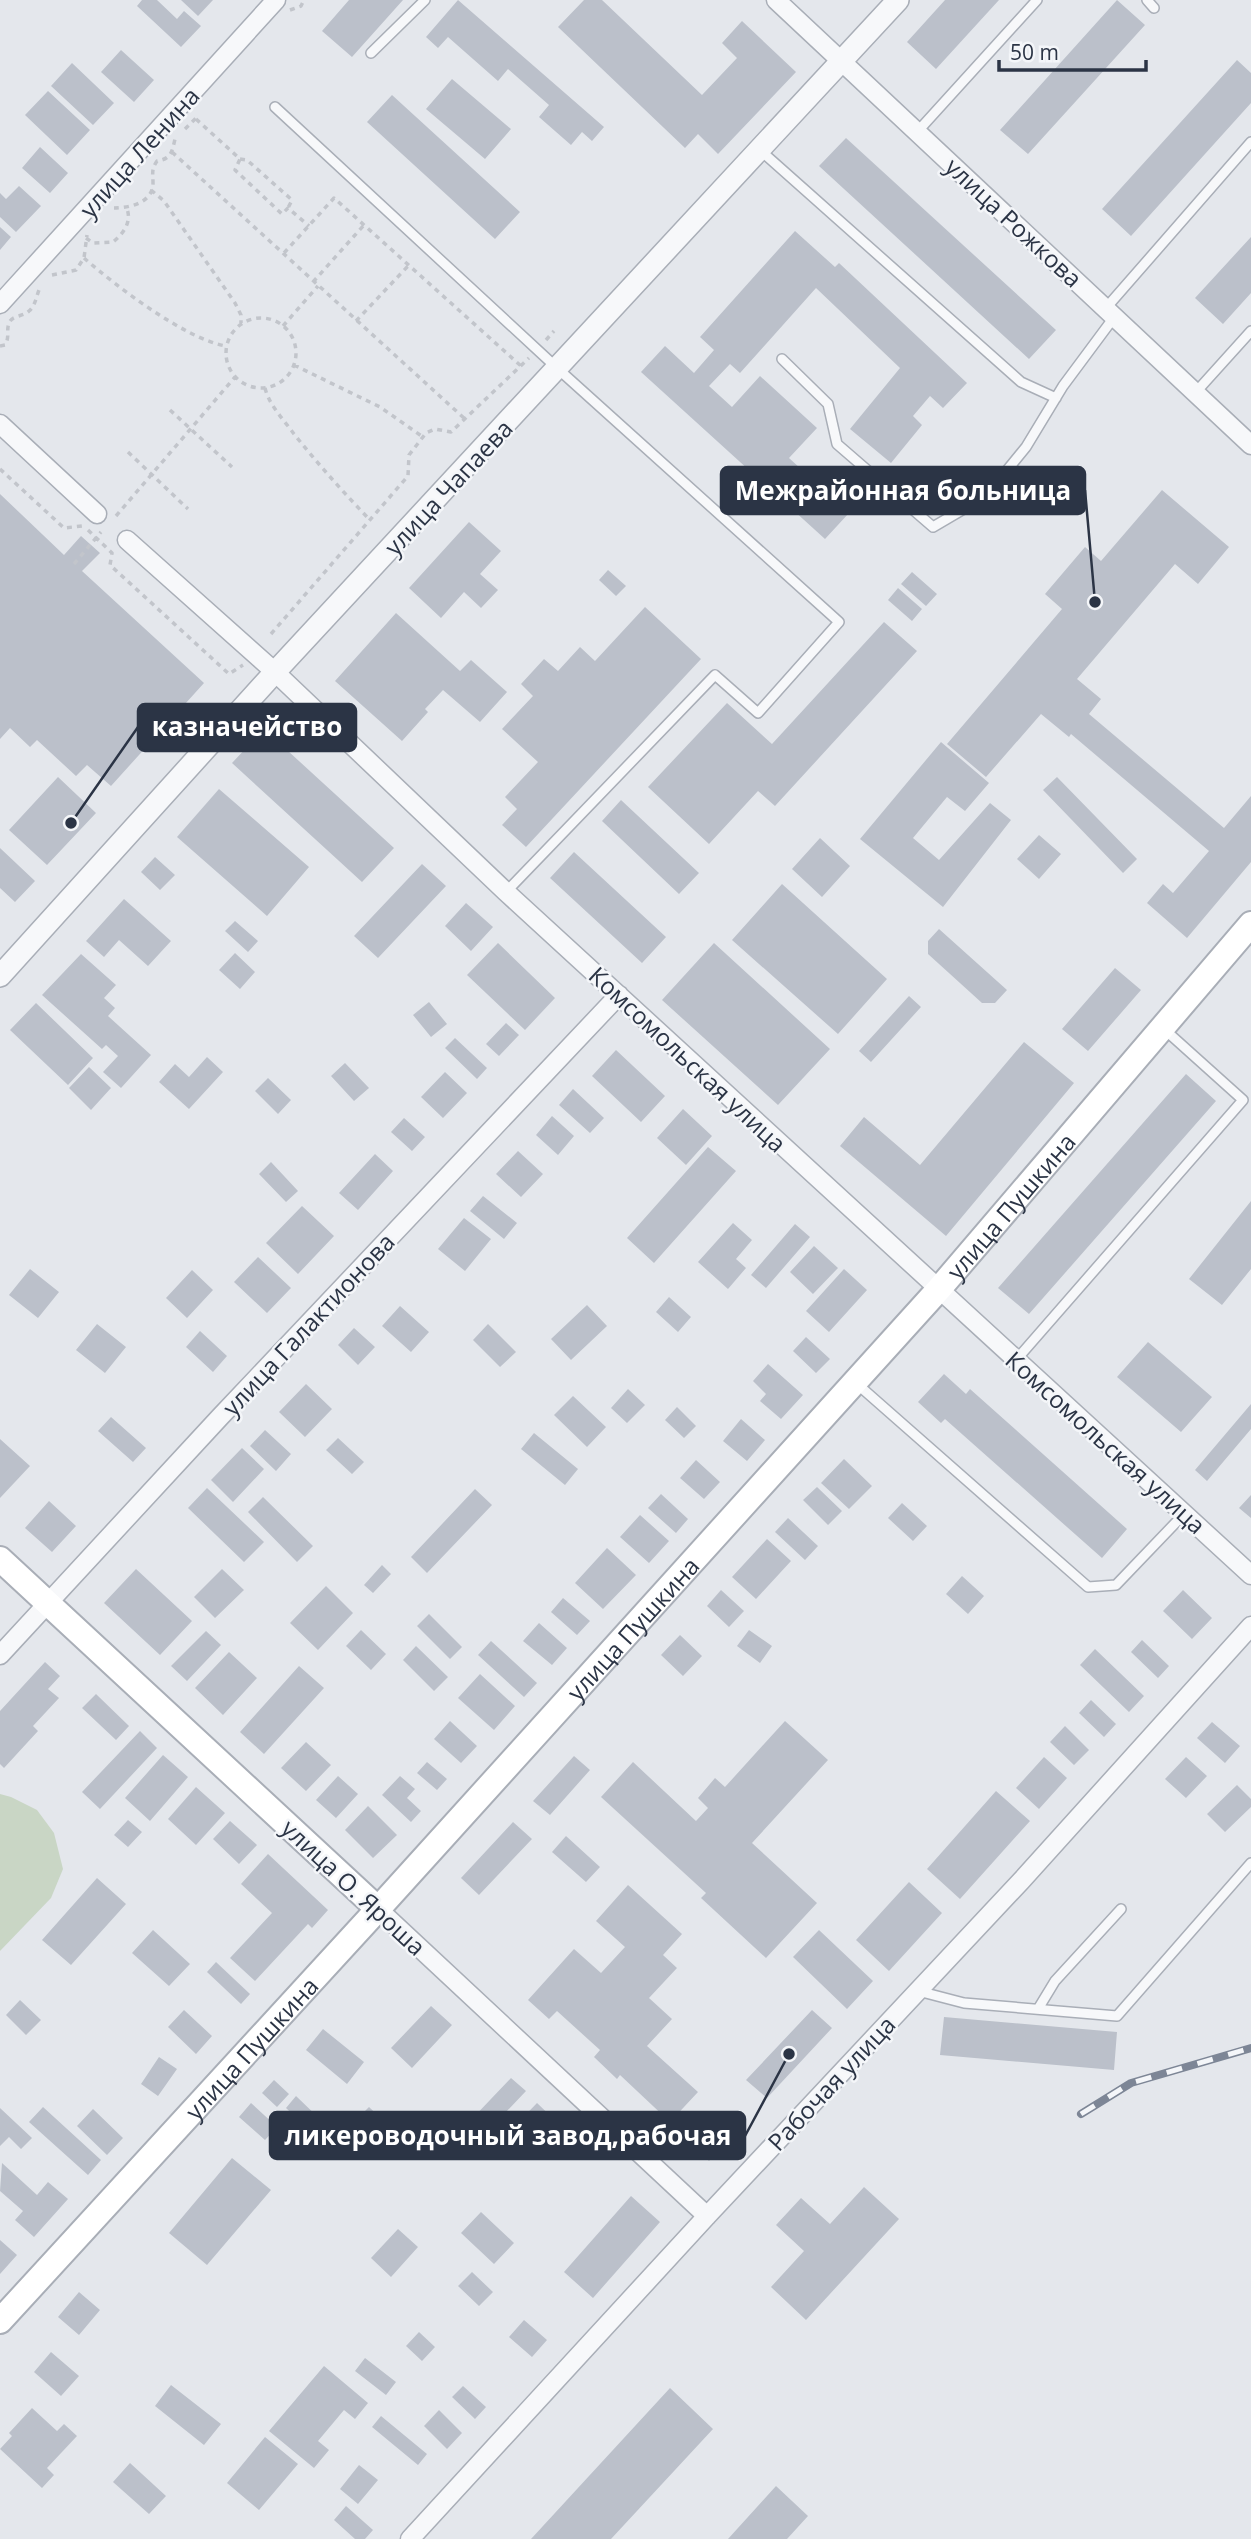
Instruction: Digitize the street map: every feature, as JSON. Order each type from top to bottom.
[{"type":"main road","name":"улица Пушкина","points":[[0,2321],[378,1909],[939,1289],[1251,924]]},
{"type":"main road","name":"улица О. Яроша","points":[[0,1559],[378,1909]]},
{"type":"street","name":"улица Ленина","points":[[0,304],[276,0]]},
{"type":"street","name":"улица Рожкова","points":[[776,0],[1251,444]]},
{"type":"street","name":"улица Чапаева","points":[[0,976],[275,672],[898,0]]},
{"type":"street","points":[[0,424],[103,523]]},
{"type":"street","name":"Комсомольская улица","points":[[127,540],[275,672],[506,892],[1251,1575]]},
{"type":"street","name":"улица Галактионова","points":[[0,1655],[618,995]]},
{"type":"street","name":"Рабочая улица","points":[[410,2539],[707,2216],[1021,1881],[1251,1626]]},
{"type":"street","name":"улица О. Яроша","points":[[378,1909],[707,2216]]},
{"type":"lane","points":[[371,53],[425,0]]},
{"type":"lane","points":[[918,131],[1037,0]]},
{"type":"lane","points":[[1147,0],[1154,8]]},
{"type":"lane","points":[[275,107],[557,368],[838,621],[758,713],[715,675],[506,892]]},
{"type":"lane","points":[[782,359],[828,404],[837,444],[933,527],[986,496],[1026,447],[1111,312],[1251,142]]},
{"type":"lane","points":[[760,150],[1021,382],[1056,398]]},
{"type":"lane","points":[[1196,392],[1251,331]]},
{"type":"lane","points":[[1015,1360],[1247,1100],[1162,1028]]},
{"type":"lane","points":[[855,1382],[1088,1587],[1116,1585],[1184,1514]]},
{"type":"lane","points":[[918,1992],[964,2003],[1117,2016],[1251,1864]]},
{"type":"lane","points":[[1038,2009],[1055,1981],[1121,1909]]},
{"type":"path","points":[[196,119],[240,159],[247,160],[292,200],[282,214],[235,170],[240,159]]},
{"type":"path","points":[[172,152],[466,419]]},
{"type":"path","points":[[151,190],[169,208],[235,303],[241,316],[241,324]]},
{"type":"path","points":[[283,254],[334,198],[521,366]]},
{"type":"path","points":[[288,208],[309,226]]},
{"type":"path","points":[[87,238],[98,244],[117,239],[128,222],[127,209]]},
{"type":"path","points":[[313,282],[364,225]]},
{"type":"path","points":[[84,258],[134,297],[175,323],[204,339],[226,346]]},
{"type":"path","points":[[356,321],[409,265]]},
{"type":"path","points":[[283,326],[318,286]]},
{"type":"path","points":[[251,319],[274,320],[283,326],[295,344],[294,365],[281,382],[265,388],[249,386],[236,377],[227,363],[226,346],[233,331],[251,319]]},
{"type":"path","points":[[539,347],[554,331]]},
{"type":"path","points":[[271,634],[408,476],[409,455],[423,437],[435,429],[451,432],[532,355]]},
{"type":"path","points":[[294,365],[380,407],[423,437]]},
{"type":"path","points":[[74,564],[96,538],[103,523],[151,474],[236,377]]},
{"type":"path","points":[[265,388],[287,425],[328,477],[370,520]]},
{"type":"path","points":[[170,410],[232,467]]},
{"type":"path","points":[[128,452],[188,509]]},
{"type":"path","points":[[0,469],[64,528],[84,526],[112,553],[110,565],[229,674],[245,664]]},
{"type":"green space","points":[[0,1794],[37,1810],[54,1833],[63,1869],[51,1898],[0,1951]]},
{"type":"building","points":[[142,0],[157,0],[177,19],[184,11],[201,26],[181,47],[137,6]]},
{"type":"building","points":[[181,0],[213,0],[198,16]]},
{"type":"building","points":[[349,0],[403,0],[352,57],[322,31]]},
{"type":"building","points":[[458,0],[604,127],[592,141],[582,132],[571,145],[539,117],[549,105],[508,69],[498,81],[448,37],[438,48],[426,37]]},
{"type":"building","points":[[584,0],[602,0],[702,95],[737,58],[722,43],[742,21],[796,72],[718,154],[698,134],[685,148],[558,27]]},
{"type":"building","points":[[945,0],[999,0],[936,69],[907,42]]},
{"type":"building","points":[[1117,0],[1145,25],[1028,154],[1000,130]]},
{"type":"building","points":[[121,50],[154,80],[134,102],[101,72]]},
{"type":"building","points":[[1237,60],[1251,73],[1251,103],[1131,236],[1102,209]]},
{"type":"building","points":[[72,63],[114,103],[93,125],[51,86]]},
{"type":"building","points":[[452,79],[511,129],[485,159],[426,109]]},
{"type":"building","points":[[48,91],[90,130],[67,155],[25,115]]},
{"type":"building","points":[[392,95],[520,212],[495,239],[367,122]]},
{"type":"building","points":[[846,138],[1056,330],[1029,359],[819,166]]},
{"type":"building","points":[[40,147],[68,173],[50,193],[22,168]]},
{"type":"building","points":[[19,186],[41,206],[16,232],[0,217],[0,193],[6,199]]},
{"type":"building","points":[[0,227],[11,237],[0,250]]},
{"type":"building","points":[[795,231],[835,267],[839,263],[967,383],[943,408],[930,396],[913,416],[922,425],[891,463],[850,429],[900,368],[816,288],[740,373],[730,364],[709,386],[732,407],[760,376],[817,428],[789,458],[849,513],[825,539],[641,372],[665,346],[694,373],[714,350],[700,337]]},
{"type":"building","points":[[1251,237],[1251,293],[1223,324],[1195,298]]},
{"type":"building","points":[[1162,490],[1229,547],[1198,584],[1175,564],[1077,679],[1101,699],[1089,714],[1224,828],[1251,796],[1251,862],[1187,938],[1147,903],[1163,884],[1173,893],[1209,851],[1071,734],[1069,737],[1041,714],[986,777],[947,744],[1062,609],[1045,594],[1085,547],[1101,561]]},
{"type":"building","points":[[0,494],[64,555],[81,536],[100,553],[82,571],[204,683],[111,786],[87,765],[76,776],[37,740],[30,747],[10,728],[0,739]]},
{"type":"building","points":[[469,522],[501,551],[480,574],[498,590],[481,608],[464,592],[441,618],[409,588]]},
{"type":"building","points":[[608,570],[626,586],[616,596],[599,580]]},
{"type":"building","points":[[912,572],[937,594],[926,606],[901,584]]},
{"type":"building","points":[[898,588],[922,609],[912,621],[888,600]]},
{"type":"building","points":[[645,607],[701,659],[526,847],[502,825],[517,809],[505,797],[538,762],[502,729],[533,696],[521,684],[544,659],[558,671],[580,647],[595,661]]},
{"type":"building","points":[[396,613],[460,671],[471,660],[507,692],[480,722],[443,690],[425,709],[428,712],[402,741],[335,681]]},
{"type":"building","points":[[884,622],[917,651],[775,806],[758,791],[709,844],[648,787],[727,703],[772,744]]},
{"type":"building","points":[[264,729],[394,848],[362,882],[232,763]]},
{"type":"building","points":[[941,742],[989,783],[965,811],[947,797],[913,838],[939,860],[990,803],[1011,820],[943,907],[860,839]]},
{"type":"building","points":[[58,777],[96,813],[47,865],[9,830]]},
{"type":"building","points":[[1057,777],[1137,859],[1123,873],[1043,790]]},
{"type":"building","points":[[219,789],[309,867],[267,916],[177,837]]},
{"type":"building","points":[[621,800],[699,873],[679,894],[602,821]]},
{"type":"building","points":[[1039,835],[1061,854],[1039,879],[1017,859]]},
{"type":"building","points":[[820,838],[850,866],[822,897],[792,869]]},
{"type":"building","points":[[0,848],[35,881],[15,902],[0,888]]},
{"type":"building","points":[[574,852],[666,937],[642,963],[550,878]]},
{"type":"building","points":[[155,857],[175,875],[160,890],[141,872]]},
{"type":"building","points":[[422,864],[446,886],[378,958],[354,936]]},
{"type":"building","points":[[782,884],[887,979],[838,1034],[732,940]]},
{"type":"building","points":[[124,899],[171,941],[148,966],[119,940],[104,957],[86,941]]},
{"type":"building","points":[[466,903],[493,927],[471,951],[445,926]]},
{"type":"building","points":[[235,921],[258,941],[248,952],[225,931]]},
{"type":"building","points":[[939,929],[1007,990],[995,1003],[982,1003],[928,954],[928,941]]},
{"type":"building","points":[[498,943],[555,998],[525,1030],[467,975]]},
{"type":"building","points":[[714,943],[830,1049],[778,1105],[662,1000]]},
{"type":"building","points":[[235,953],[255,972],[240,989],[219,970]]},
{"type":"building","points":[[81,954],[116,985],[104,998],[115,1008],[108,1016],[151,1055],[121,1088],[103,1072],[118,1056],[106,1045],[102,1049],[42,995]]},
{"type":"building","points":[[1115,968],[1141,990],[1088,1051],[1062,1029]]},
{"type":"building","points":[[909,996],[921,1007],[871,1062],[859,1051]]},
{"type":"building","points":[[429,1002],[447,1024],[431,1037],[413,1015]]},
{"type":"building","points":[[36,1003],[93,1058],[68,1085],[10,1030]]},
{"type":"building","points":[[506,1023],[519,1035],[499,1056],[486,1044]]},
{"type":"building","points":[[455,1038],[487,1068],[477,1079],[445,1048]]},
{"type":"building","points":[[1024,1042],[1074,1083],[946,1236],[840,1146],[864,1117],[920,1165]]},
{"type":"building","points":[[616,1050],[665,1096],[641,1122],[592,1076]]},
{"type":"building","points":[[207,1057],[223,1072],[189,1109],[159,1082],[175,1064],[189,1077]]},
{"type":"building","points":[[345,1063],[369,1088],[354,1101],[331,1076]]},
{"type":"building","points":[[89,1067],[111,1088],[91,1110],[69,1088]]},
{"type":"building","points":[[445,1072],[467,1093],[443,1118],[421,1097]]},
{"type":"building","points":[[1186,1074],[1216,1101],[1029,1314],[998,1288]]},
{"type":"building","points":[[268,1078],[291,1100],[278,1114],[255,1091]]},
{"type":"building","points":[[573,1089],[604,1118],[590,1133],[559,1105]]},
{"type":"building","points":[[683,1109],[712,1136],[686,1165],[657,1138]]},
{"type":"building","points":[[552,1116],[574,1136],[558,1155],[536,1135]]},
{"type":"building","points":[[404,1118],[425,1137],[412,1151],[391,1132]]},
{"type":"building","points":[[708,1147],[736,1171],[654,1263],[627,1238]]},
{"type":"building","points":[[518,1151],[543,1174],[521,1197],[496,1174]]},
{"type":"building","points":[[375,1154],[393,1171],[358,1210],[339,1193]]},
{"type":"building","points":[[271,1162],[298,1191],[286,1202],[259,1174]]},
{"type":"building","points":[[483,1196],[517,1223],[504,1239],[470,1211]]},
{"type":"building","points":[[1251,1201],[1251,1269],[1222,1305],[1189,1279]]},
{"type":"building","points":[[302,1206],[334,1236],[298,1274],[266,1243]]},
{"type":"building","points":[[464,1218],[491,1239],[465,1271],[438,1249]]},
{"type":"building","points":[[733,1223],[752,1240],[736,1259],[746,1268],[728,1289],[698,1262]]},
{"type":"building","points":[[795,1224],[810,1237],[766,1288],[751,1275]]},
{"type":"building","points":[[814,1246],[838,1268],[813,1294],[790,1272]]},
{"type":"building","points":[[258,1257],[291,1288],[267,1313],[234,1282]]},
{"type":"building","points":[[30,1269],[59,1292],[38,1318],[9,1295]]},
{"type":"building","points":[[844,1269],[867,1290],[829,1332],[806,1311]]},
{"type":"building","points":[[192,1270],[213,1290],[187,1318],[166,1298]]},
{"type":"building","points":[[669,1297],[691,1317],[678,1332],[656,1312]]},
{"type":"building","points":[[587,1305],[607,1326],[571,1360],[551,1339]]},
{"type":"building","points":[[400,1306],[429,1332],[411,1352],[382,1326]]},
{"type":"building","points":[[97,1324],[126,1347],[105,1373],[76,1350]]},
{"type":"building","points":[[488,1324],[516,1352],[500,1367],[473,1340]]},
{"type":"building","points":[[354,1328],[375,1347],[358,1365],[338,1345]]},
{"type":"building","points":[[200,1331],[227,1356],[213,1372],[186,1347]]},
{"type":"building","points":[[806,1337],[830,1359],[816,1373],[793,1351]]},
{"type":"building","points":[[1148,1342],[1212,1397],[1181,1432],[1117,1377]]},
{"type":"building","points":[[768,1364],[803,1395],[781,1419],[760,1401],[766,1394],[753,1381]]},
{"type":"building","points":[[944,1374],[966,1394],[970,1389],[1127,1529],[1102,1558],[945,1419],[941,1423],[918,1402]]},
{"type":"building","points":[[306,1384],[332,1409],[305,1437],[279,1412]]},
{"type":"building","points":[[628,1389],[645,1405],[627,1423],[611,1408]]},
{"type":"building","points":[[573,1396],[606,1427],[587,1447],[554,1415]]},
{"type":"building","points":[[1251,1404],[1251,1429],[1207,1481],[1195,1470]]},
{"type":"building","points":[[677,1407],[696,1426],[684,1438],[665,1420]]},
{"type":"building","points":[[111,1417],[146,1448],[133,1462],[98,1431]]},
{"type":"building","points":[[741,1419],[765,1440],[747,1461],[723,1441]]},
{"type":"building","points":[[265,1430],[291,1454],[276,1471],[250,1446]]},
{"type":"building","points":[[534,1433],[578,1469],[565,1485],[521,1449]]},
{"type":"building","points":[[338,1438],[364,1462],[352,1474],[326,1450]]},
{"type":"building","points":[[0,1439],[30,1466],[0,1498]]},
{"type":"building","points":[[242,1448],[264,1469],[233,1502],[211,1480]]},
{"type":"building","points":[[844,1459],[872,1486],[849,1509],[821,1483]]},
{"type":"building","points":[[696,1460],[720,1482],[704,1499],[680,1478]]},
{"type":"building","points":[[817,1487],[842,1511],[828,1525],[803,1500]]},
{"type":"building","points":[[207,1488],[264,1542],[244,1562],[188,1508]]},
{"type":"building","points":[[475,1489],[492,1505],[427,1573],[411,1557]]},
{"type":"building","points":[[661,1494],[688,1519],[676,1533],[648,1508]]},
{"type":"building","points":[[1251,1495],[1251,1518],[1239,1508]]},
{"type":"building","points":[[263,1497],[313,1546],[297,1562],[248,1512]]},
{"type":"building","points":[[49,1501],[76,1526],[52,1552],[25,1528]]},
{"type":"building","points":[[902,1503],[927,1526],[913,1541],[888,1518]]},
{"type":"building","points":[[640,1515],[669,1541],[649,1563],[620,1537]]},
{"type":"building","points":[[788,1518],[818,1546],[805,1560],[775,1532]]},
{"type":"building","points":[[767,1539],[791,1561],[756,1599],[732,1577]]},
{"type":"building","points":[[607,1548],[636,1575],[603,1609],[575,1583]]},
{"type":"building","points":[[382,1565],[391,1574],[373,1593],[364,1585]]},
{"type":"building","points":[[136,1569],[192,1621],[160,1655],[104,1603]]},
{"type":"building","points":[[222,1569],[244,1590],[215,1618],[194,1597]]},
{"type":"building","points":[[962,1576],[984,1596],[968,1614],[946,1594]]},
{"type":"building","points":[[326,1586],[353,1613],[318,1650],[290,1623]]},
{"type":"building","points":[[721,1590],[744,1611],[729,1627],[707,1606]]},
{"type":"building","points":[[1183,1590],[1212,1618],[1192,1639],[1163,1611]]},
{"type":"building","points":[[563,1598],[590,1621],[577,1635],[551,1612]]},
{"type":"building","points":[[429,1614],[462,1647],[450,1659],[417,1626]]},
{"type":"building","points":[[539,1623],[567,1648],[552,1665],[523,1641]]},
{"type":"building","points":[[361,1630],[386,1654],[371,1670],[346,1646]]},
{"type":"building","points":[[749,1630],[772,1646],[760,1663],[737,1646]]},
{"type":"building","points":[[206,1631],[221,1645],[187,1681],[171,1666]]},
{"type":"building","points":[[680,1635],[702,1656],[683,1676],[661,1655]]},
{"type":"building","points":[[1142,1640],[1169,1666],[1158,1678],[1131,1652]]},
{"type":"building","points":[[491,1641],[537,1683],[524,1697],[478,1655]]},
{"type":"building","points":[[416,1646],[448,1677],[434,1691],[403,1660]]},
{"type":"building","points":[[1095,1649],[1144,1696],[1129,1712],[1080,1665]]},
{"type":"building","points":[[229,1652],[257,1678],[223,1715],[195,1688]]},
{"type":"building","points":[[45,1662],[60,1676],[48,1689],[59,1698],[33,1726],[38,1731],[4,1768],[0,1764],[0,1711]]},
{"type":"building","points":[[299,1666],[324,1688],[264,1754],[240,1732]]},
{"type":"building","points":[[480,1674],[515,1706],[494,1730],[458,1698]]},
{"type":"building","points":[[96,1694],[129,1726],[116,1740],[82,1708]]},
{"type":"building","points":[[1091,1700],[1116,1724],[1104,1737],[1079,1713]]},
{"type":"building","points":[[450,1721],[477,1746],[461,1763],[434,1739]]},
{"type":"building","points":[[785,1721],[828,1760],[752,1843],[817,1903],[766,1958],[701,1898],[706,1893],[601,1797],[633,1762],[696,1821],[708,1808],[698,1798],[715,1778],[725,1787]]},
{"type":"building","points":[[1212,1722],[1240,1746],[1225,1763],[1197,1738]]},
{"type":"building","points":[[1065,1726],[1089,1750],[1074,1765],[1050,1742]]},
{"type":"building","points":[[140,1731],[157,1748],[100,1809],[82,1792]]},
{"type":"building","points":[[306,1742],[331,1765],[306,1791],[281,1768]]},
{"type":"building","points":[[163,1755],[188,1777],[150,1821],[125,1798]]},
{"type":"building","points":[[574,1756],[590,1770],[550,1815],[533,1801]]},
{"type":"building","points":[[1044,1757],[1067,1778],[1039,1809],[1016,1788]]},
{"type":"building","points":[[1186,1757],[1207,1776],[1186,1798],[1165,1779]]},
{"type":"building","points":[[427,1762],[447,1779],[437,1790],[417,1773]]},
{"type":"building","points":[[338,1776],[358,1794],[336,1818],[316,1800]]},
{"type":"building","points":[[400,1776],[415,1789],[407,1798],[421,1811],[411,1822],[382,1795]]},
{"type":"building","points":[[1237,1785],[1251,1799],[1251,1807],[1225,1832],[1207,1814]]},
{"type":"building","points":[[196,1787],[225,1813],[196,1845],[168,1819]]},
{"type":"building","points":[[996,1791],[1030,1821],[960,1899],[927,1869]]},
{"type":"building","points":[[368,1806],[397,1835],[373,1858],[345,1830]]},
{"type":"building","points":[[128,1820],[142,1832],[128,1847],[114,1835]]},
{"type":"building","points":[[230,1821],[257,1845],[239,1864],[213,1839]]},
{"type":"building","points":[[513,1822],[532,1839],[479,1895],[461,1878]]},
{"type":"building","points":[[566,1836],[600,1867],[586,1882],[552,1852]]},
{"type":"building","points":[[268,1854],[328,1910],[312,1928],[308,1924],[255,1981],[230,1958],[272,1913],[241,1884]]},
{"type":"building","points":[[97,1878],[126,1904],[71,1965],[42,1940]]},
{"type":"building","points":[[909,1882],[942,1913],[889,1971],[856,1940]]},
{"type":"building","points":[[628,1885],[682,1934],[663,1955],[677,1968],[649,1998],[672,2019],[647,2046],[698,2092],[670,2122],[620,2075],[617,2079],[594,2057],[600,2050],[557,2011],[549,2019],[528,2000],[574,1949],[601,1973],[625,1947],[596,1921]]},
{"type":"building","points":[[153,1930],[190,1964],[169,1986],[132,1953]]},
{"type":"building","points":[[819,1930],[873,1981],[847,2009],[793,1957]]},
{"type":"building","points":[[216,1962],[250,1994],[241,2004],[207,1972]]},
{"type":"building","points":[[20,2000],[41,2020],[26,2035],[6,2015]]},
{"type":"building","points":[[431,2006],[452,2025],[412,2068],[391,2048]]},
{"type":"building","points":[[184,2010],[212,2036],[196,2054],[168,2027]]},
{"type":"building","points":[[812,2010],[832,2028],[767,2098],[746,2080]]},
{"type":"building","points":[[944,2017],[1117,2032],[1114,2070],[940,2055]]},
{"type":"building","points":[[323,2029],[364,2062],[347,2084],[306,2050]]},
{"type":"building","points":[[159,2057],[177,2069],[158,2096],[141,2084]]},
{"type":"building","points":[[511,2078],[526,2091],[465,2155],[450,2142]]},
{"type":"building","points":[[274,2080],[289,2094],[277,2107],[262,2093]]},
{"type":"building","points":[[296,2096],[323,2122],[312,2133],[286,2108]]},
{"type":"building","points":[[251,2103],[277,2127],[265,2140],[239,2117]]},
{"type":"building","points":[[537,2103],[559,2124],[531,2154],[509,2132]]},
{"type":"building","points":[[43,2107],[101,2160],[88,2175],[29,2122]]},
{"type":"building","points":[[369,2107],[389,2126],[368,2147],[348,2128]]},
{"type":"building","points":[[0,2108],[32,2138],[21,2149],[9,2137],[0,2146]]},
{"type":"building","points":[[93,2109],[123,2138],[107,2155],[77,2126]]},
{"type":"building","points":[[714,2122],[730,2138],[709,2161],[692,2145]]},
{"type":"building","points":[[232,2158],[271,2190],[207,2265],[169,2233]]},
{"type":"building","points":[[2,2163],[37,2195],[48,2182],[68,2199],[34,2237],[15,2220],[23,2211],[0,2191]]},
{"type":"building","points":[[864,2187],[899,2219],[806,2320],[771,2287],[804,2251],[776,2225],[801,2198],[830,2224]]},
{"type":"building","points":[[631,2196],[660,2222],[593,2298],[564,2272]]},
{"type":"building","points":[[481,2212],[514,2243],[494,2264],[461,2233]]},
{"type":"building","points":[[398,2229],[418,2247],[391,2277],[371,2258]]},
{"type":"building","points":[[0,2240],[17,2255],[0,2274]]},
{"type":"building","points":[[472,2272],[493,2292],[479,2306],[458,2286]]},
{"type":"building","points":[[79,2292],[100,2310],[79,2335],[58,2317]]},
{"type":"building","points":[[524,2320],[547,2340],[532,2357],[509,2337]]},
{"type":"building","points":[[419,2332],[435,2347],[422,2361],[406,2346]]},
{"type":"building","points":[[51,2352],[79,2376],[61,2396],[34,2372]]},
{"type":"building","points":[[365,2358],[396,2382],[386,2395],[355,2371]]},
{"type":"building","points":[[324,2366],[368,2403],[355,2419],[344,2410],[318,2441],[329,2450],[314,2468],[269,2431]]},
{"type":"building","points":[[171,2385],[221,2424],[204,2445],[155,2406]]},
{"type":"building","points":[[463,2386],[486,2407],[475,2419],[452,2397]]},
{"type":"building","points":[[670,2388],[713,2429],[611,2539],[531,2539]]},
{"type":"building","points":[[32,2408],[57,2431],[64,2424],[77,2436],[47,2468],[54,2475],[42,2488],[0,2449],[12,2436],[9,2433]]},
{"type":"building","points":[[439,2410],[462,2433],[447,2449],[424,2426]]},
{"type":"building","points":[[381,2416],[427,2454],[418,2465],[372,2427]]},
{"type":"building","points":[[265,2437],[298,2464],[259,2510],[227,2483]]},
{"type":"building","points":[[130,2463],[166,2496],[149,2514],[113,2482]]},
{"type":"building","points":[[359,2465],[378,2480],[358,2504],[340,2489]]},
{"type":"building","points":[[776,2486],[808,2516],[787,2539],[728,2539]]},
{"type":"building","points":[[346,2506],[373,2530],[365,2539],[355,2539],[334,2520]]},
{"type":"railway","points":[[1081,2114],[1131,2083],[1251,2048]]},
{"type":"place","name":"Межрайонная больница","points":[[1095,602]]},
{"type":"place","name":"казначейство","points":[[71,823]]},
{"type":"place","name":"ликероводочный завод,рабочая","points":[[789,2054]]}]
